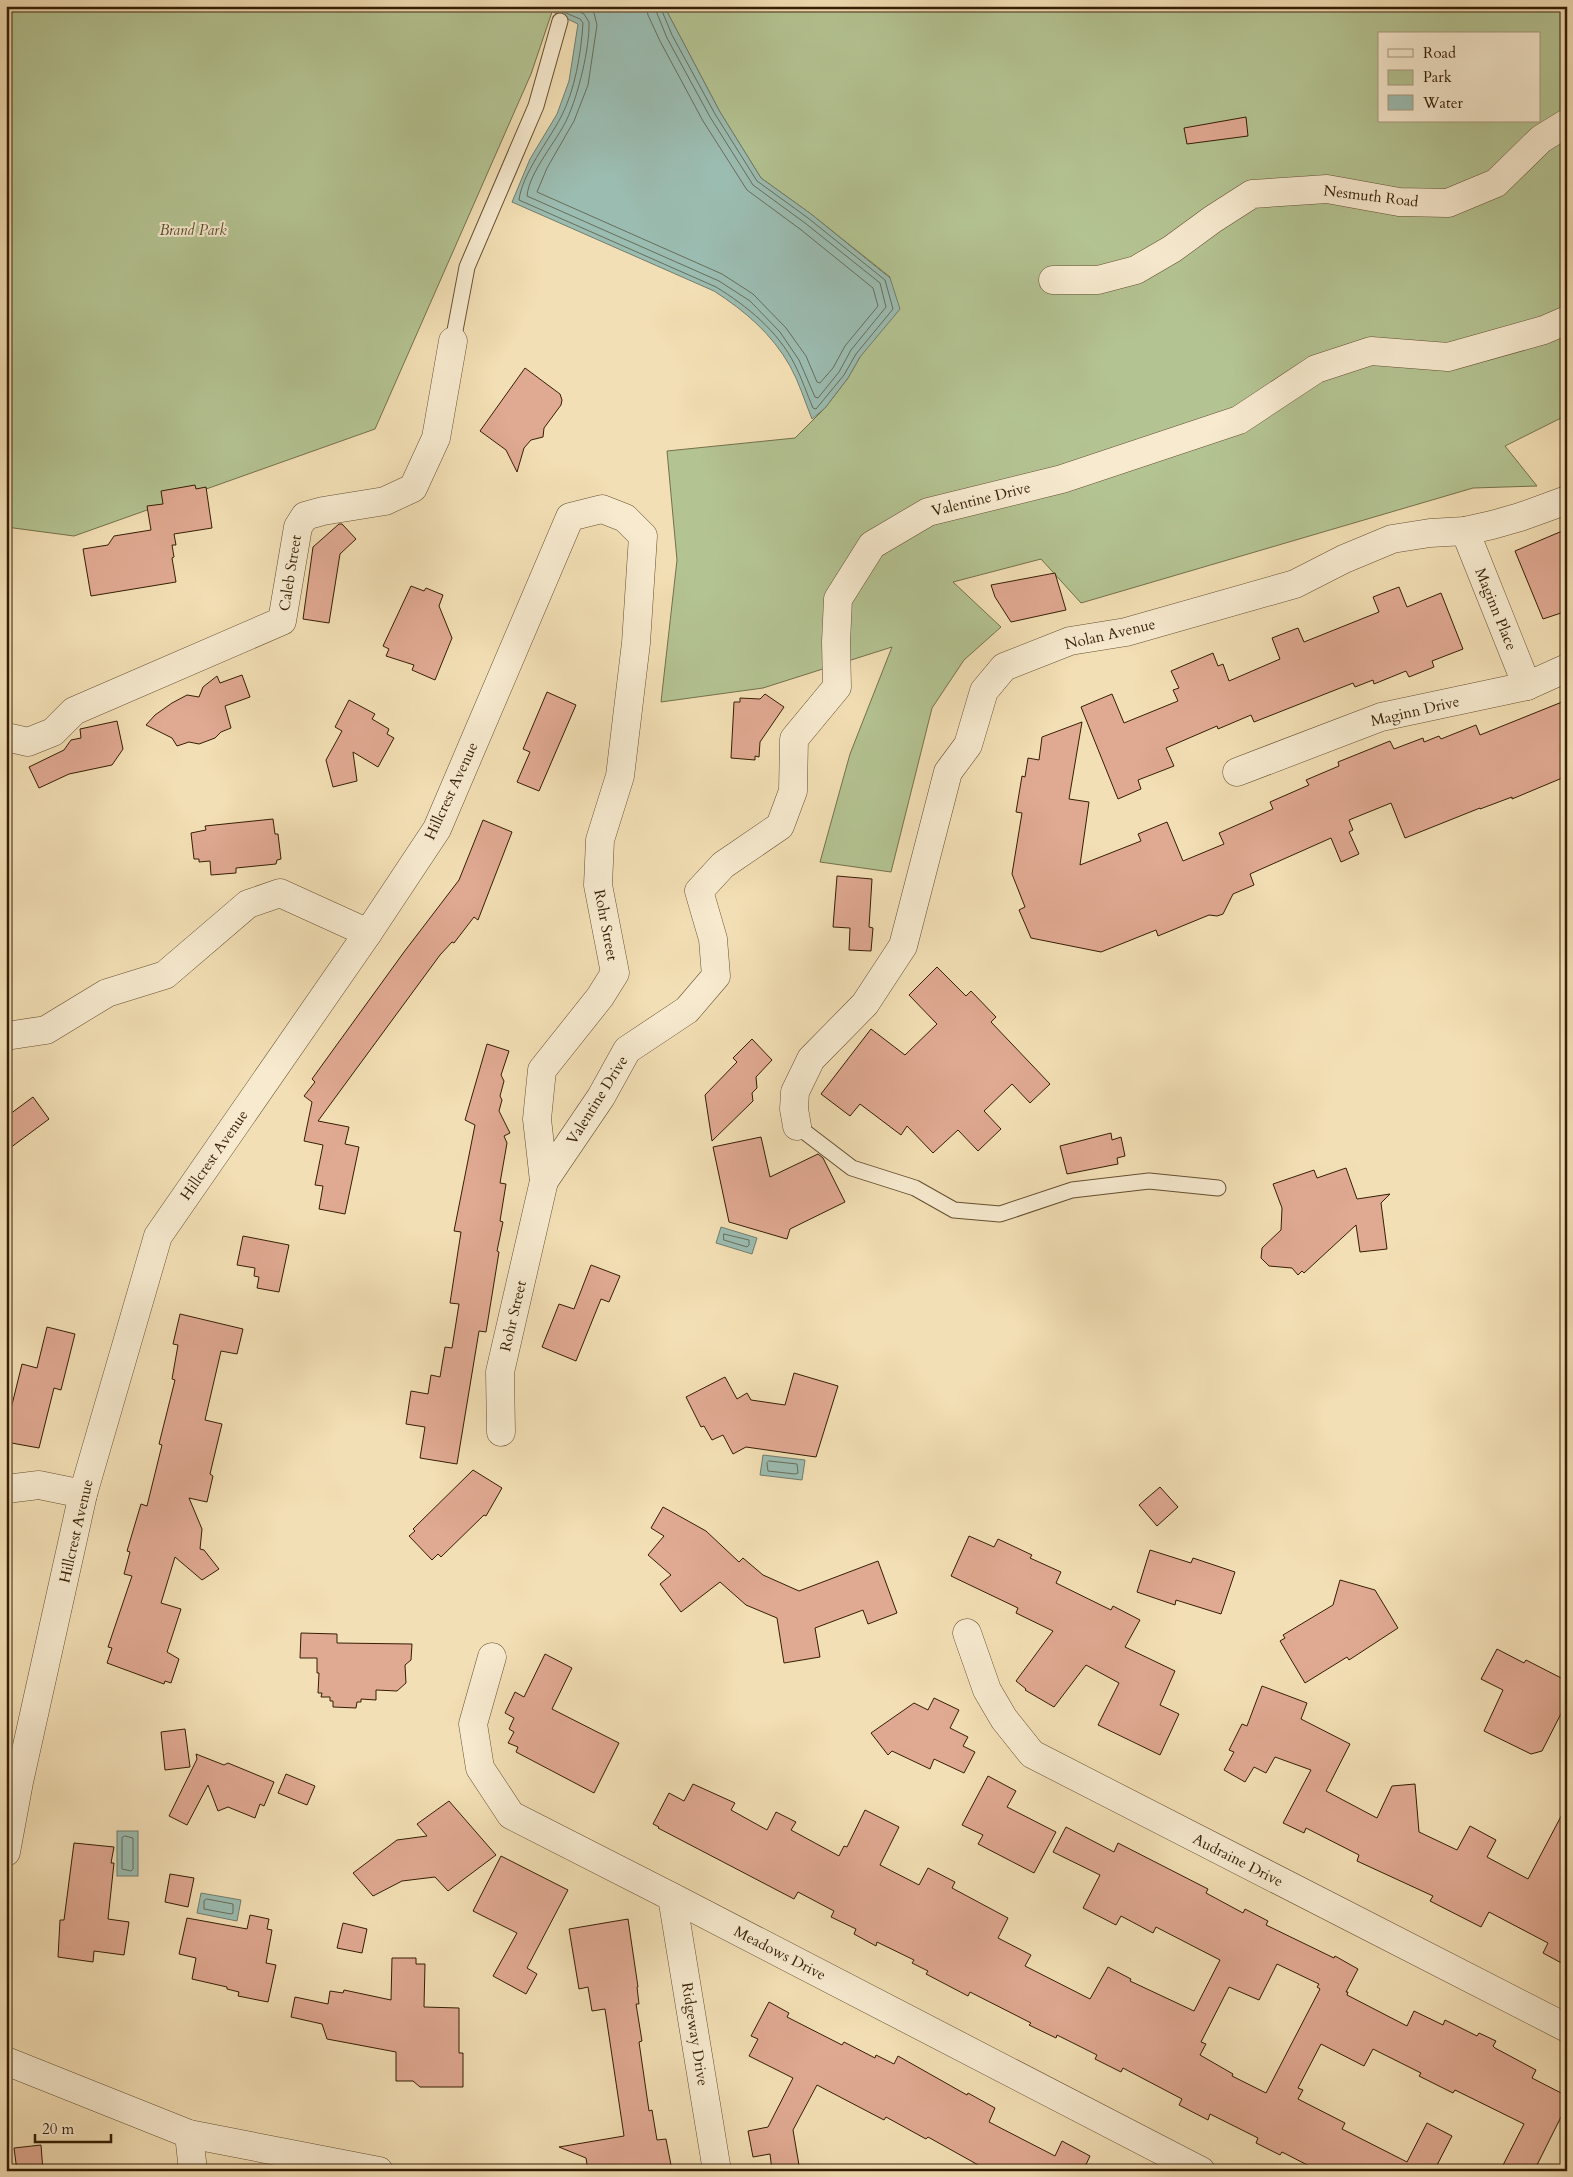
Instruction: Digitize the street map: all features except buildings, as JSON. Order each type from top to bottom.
[{"type":"street","name":"Nesmuth Road","points":[[1053,280],[1098,280],[1136,270],[1172,250],[1213,219],[1252,194],[1327,189],[1399,202],[1448,203],[1496,183],[1541,139],[1567,123]]},
{"type":"street","name":"Valentine Drive","points":[[544,1181],[601,1097],[627,1050],[688,1010],[716,976],[713,939],[699,890],[723,866],[780,826],[793,791],[794,739],[837,687],[836,642],[838,599],[872,545],[928,512],[1062,479],[1239,420],[1316,369],[1371,351],[1448,357],[1544,330],[1567,320]]},
{"type":"street","name":"Caleb Street","points":[[6,737],[28,742],[54,732],[74,711],[282,620],[298,527],[305,516],[323,511],[385,501],[413,488],[436,438],[453,341]]},
{"type":"street","name":"Nolan Avenue","points":[[797,1126],[794,1109],[795,1092],[811,1059],[865,1004],[903,946],[948,772],[968,745],[984,691],[1004,666],[1070,641],[1126,632],[1295,584],[1344,559],[1392,539],[1430,533],[1465,531],[1520,518],[1567,500]]},
{"type":"street","name":"Rohr Street","points":[[501,1432],[500,1372],[544,1181],[537,1119],[542,1070],[600,997],[615,973],[598,885],[600,840],[620,776],[636,643],[643,536],[625,518],[602,509],[570,518]]},
{"type":"street","name":"Hillcrest Avenue","points":[[6,1852],[19,1782],[83,1494],[158,1236],[368,934],[437,829],[570,518]]},
{"type":"street","name":"Maginn Place","points":[[1465,531],[1527,686]]},
{"type":"street","name":"Maginn Drive","points":[[1237,772],[1381,717],[1527,686],[1567,668]]},
{"type":"street","points":[[6,1036],[46,1030],[107,993],[165,975],[248,904],[280,893],[368,934]]},
{"type":"street","points":[[6,1489],[39,1485],[83,1494]]},
{"type":"street","name":"Audraine Drive","points":[[967,1633],[988,1690],[1004,1720],[1032,1754],[1567,2028]]},
{"type":"street","name":"Meadows Drive","points":[[492,1656],[473,1724],[480,1768],[510,1815],[672,1896],[1201,2171]]},
{"type":"street","name":"Ridgeway Drive","points":[[672,1896],[717,2171]]},
{"type":"street","points":[[6,2062],[189,2134],[379,2171]]},
{"type":"street","points":[[189,2134],[193,2171]]},
{"type":"lane","points":[[453,341],[467,267],[536,106],[560,21]]},
{"type":"lane","points":[[797,1126],[852,1168],[915,1188],[954,1210],[1000,1214],[1072,1190],[1149,1181],[1218,1188]]},
{"type":"green space","name":"Brand Park","points":[[6,6],[554,6],[531,74],[375,429],[74,536],[6,527]]},
{"type":"green space","points":[[664,6],[1567,6],[1567,415],[1505,446],[1537,486],[1473,488],[1081,603],[1041,559],[953,582],[1001,627],[964,660],[932,708],[891,872],[820,862],[850,754],[892,647],[763,688],[661,702],[677,560],[667,451],[795,438],[825,408],[848,378],[860,357],[890,277],[811,214],[761,178],[720,112]]},
{"type":"water","points":[[554,6],[664,6],[720,112],[761,178],[811,214],[890,278],[900,309],[860,357],[848,378],[825,408],[812,419],[796,379],[783,354],[757,324],[714,291],[512,202],[530,159],[557,114],[569,81],[578,24],[553,12]]},
{"type":"water","points":[[721,1227],[757,1238],[752,1254],[716,1243]]},
{"type":"water","points":[[763,1455],[805,1460],[802,1480],[760,1475]]},
{"type":"water","points":[[117,1831],[138,1831],[138,1876],[117,1876]]},
{"type":"water","points":[[201,1893],[241,1900],[237,1921],[197,1913]]}]
